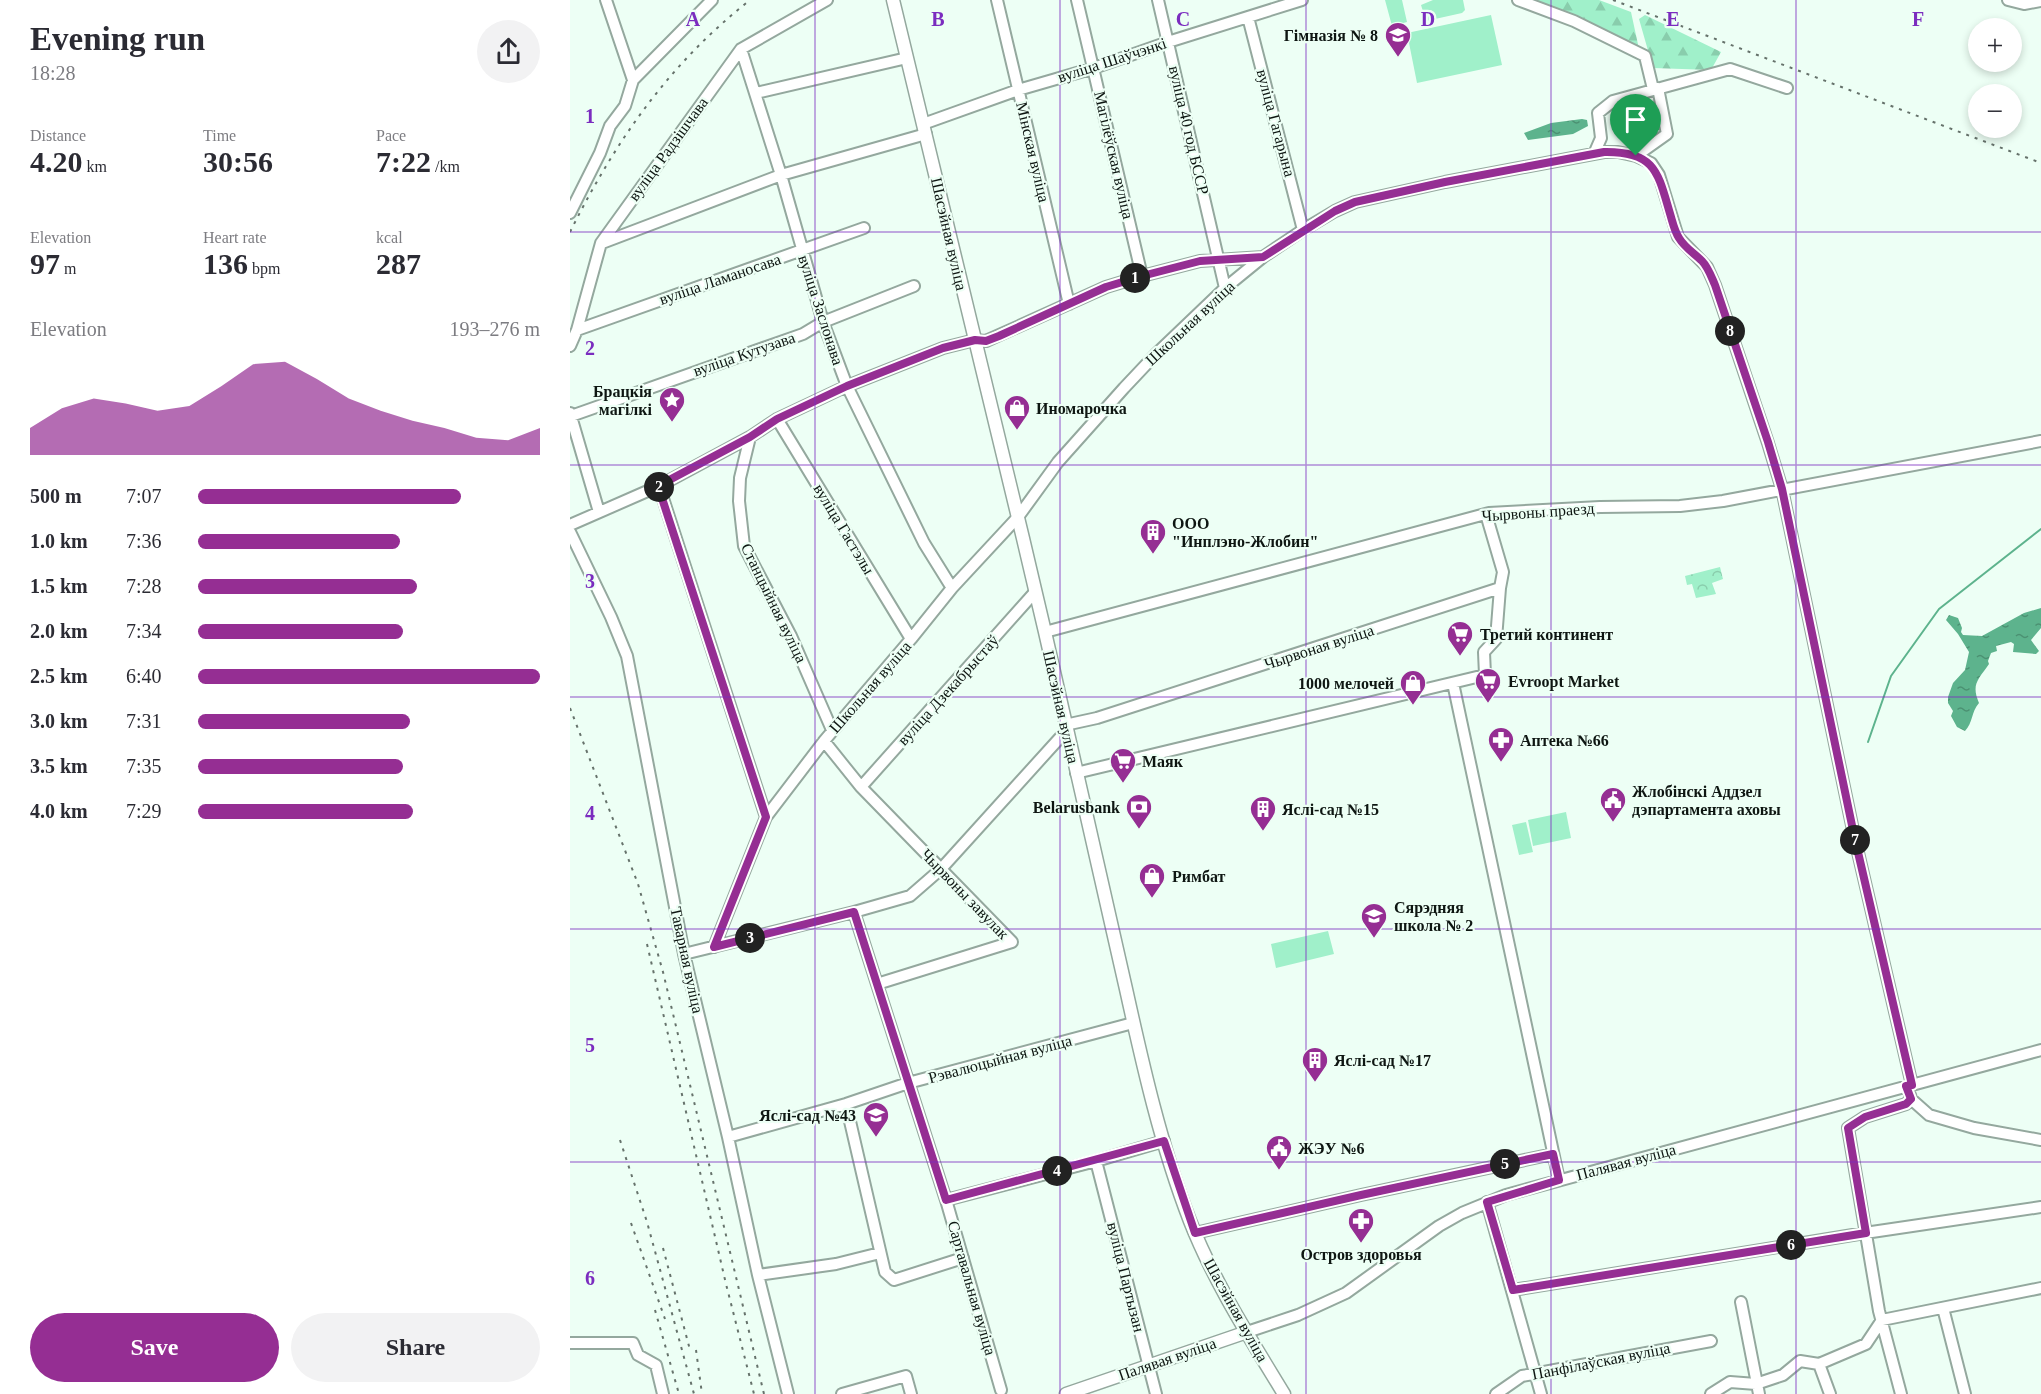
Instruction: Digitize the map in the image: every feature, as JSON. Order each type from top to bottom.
[{"type":"main road","name":"Шасэйная вуліца","points":[[893,0],[1018,517],[1133,1023],[1164,1141],[1195,1233],[1215,1276],[1284,1394]]},
{"type":"main road","name":"Палявая вуліца","points":[[1066,1394],[1247,1332]]},
{"type":"street","points":[[606,0],[633,80]]},
{"type":"street","points":[[570,213],[600,153],[610,126],[625,106],[633,80],[712,0]]},
{"type":"street","name":"вуліца Радзішчава","points":[[570,345],[577,330],[601,243],[741,49],[827,0]]},
{"type":"street","name":"Мінская вуліца","points":[[997,0],[1069,303]]},
{"type":"street","name":"Магілёўская вуліца","points":[[1077,0],[1142,276]]},
{"type":"street","name":"вуліца 40 год БССР","points":[[1158,0],[1225,288]]},
{"type":"street","name":"вуліца Шаўчэнкі","points":[[601,243],[781,175],[925,129],[1018,90],[1094,68],[1302,0]]},
{"type":"street","points":[[1518,0],[1574,21],[1645,56],[1656,88],[1667,134],[1636,156],[1651,164],[1659,174],[1678,237],[1703,261],[1715,285],[1782,489],[1911,1099],[1929,1115],[1974,1128],[2041,1140]]},
{"type":"street","points":[[2008,0],[2024,4],[2041,1]]},
{"type":"street","name":"вуліца Гагарына","points":[[1248,17],[1303,230]]},
{"type":"street","name":"вуліца Заслонава","points":[[741,49],[781,175],[823,321],[847,386],[924,543],[952,588]]},
{"type":"street","points":[[756,93],[907,58]]},
{"type":"street","points":[[1594,154],[1601,138],[1598,113],[1613,101],[1730,69],[1787,88]]},
{"type":"street","name":"Школьная вуліца","points":[[714,947],[766,817],[832,730],[952,588],[1018,517],[1058,462],[1157,353],[1225,288],[1263,257],[1303,230],[1355,202],[1445,182],[1594,154],[1618,152],[1636,156]]},
{"type":"street","name":"вуліца Ламаносава","points":[[577,330],[864,228]]},
{"type":"street","points":[[570,525],[658,486],[750,437],[777,419],[847,386],[943,348],[975,340],[986,341],[1106,287],[1142,276],[1200,261],[1263,257]]},
{"type":"street","name":"вуліца Кутузава","points":[[570,414],[803,334],[823,321],[914,286]]},
{"type":"street","points":[[570,414],[599,512]]},
{"type":"street","name":"вуліца Гастэлы","points":[[777,419],[911,639]]},
{"type":"street","name":"Станцыйная вуліца","points":[[750,437],[739,490],[740,524],[744,546],[791,636],[832,730]]},
{"type":"street","name":"Чырвоны праезд","points":[[1044,632],[1486,514],[1600,507],[1680,506],[1723,501],[2041,441]]},
{"type":"street","points":[[658,486],[766,817]]},
{"type":"street","points":[[1076,773],[1485,675],[1484,652],[1496,639],[1503,572],[1486,514]]},
{"type":"street","name":"Таварная вуліца","points":[[570,532],[627,656],[684,954],[758,1275],[788,1394]]},
{"type":"street","name":"Чырвоная вуліца","points":[[1065,728],[1500,588]]},
{"type":"street","name":"вуліца Дзекабрыстаў","points":[[861,787],[1035,592]]},
{"type":"street","points":[[1453,683],[1559,1180]]},
{"type":"street","points":[[684,954],[910,896],[941,869],[1065,728]]},
{"type":"street","name":"Чырвоны завулак","points":[[824,741],[861,787],[1012,942],[878,984]]},
{"type":"street","name":"Сартавальная вуліца","points":[[854,912],[946,1200],[1001,1390]]},
{"type":"street","name":"Рэвалюцыйная вуліца","points":[[728,1137],[846,1104],[908,1083],[1133,1023]]},
{"type":"street","name":"Палявая вуліца","points":[[1247,1332],[1298,1315],[1346,1293],[1420,1238],[1462,1213],[1487,1202],[1559,1180],[2041,1050]]},
{"type":"street","points":[[1901,1394],[1882,1320],[1848,1128],[1865,1117],[1906,1104],[1911,1099]]},
{"type":"street","points":[[846,1104],[885,1272],[894,1280],[963,1258]]},
{"type":"street","points":[[946,1200],[1164,1141]]},
{"type":"street","points":[[1195,1233],[1553,1154]]},
{"type":"street","name":"вуліца Партызан","points":[[1096,1161],[1156,1394]]},
{"type":"street","points":[[1487,1202],[1541,1394]]},
{"type":"street","points":[[1513,1290],[2041,1207]]},
{"type":"street","points":[[758,1275],[836,1264],[880,1253]]},
{"type":"street","points":[[1711,1394],[1730,1382],[1758,1389],[1783,1375],[1800,1361],[1819,1364],[1866,1344],[1882,1320],[2041,1288]]},
{"type":"street","points":[[1741,1302],[1758,1389]]},
{"type":"street","points":[[1943,1308],[1965,1394]]},
{"type":"street","name":"Панфілаўская вуліца","points":[[1496,1394],[1522,1376],[1711,1341]]},
{"type":"street","points":[[570,1343],[633,1343],[638,1355],[656,1365],[663,1394]]},
{"type":"street","points":[[1819,1364],[1830,1394]]},
{"type":"street","points":[[842,1394],[906,1376],[911,1394]]},
{"type":"green space","points":[[1385,0],[1402,0],[1407,22],[1392,26]]},
{"type":"green space","points":[[1433,0],[1463,0],[1465,10],[1462,13],[1426,21],[1421,5]]},
{"type":"green space","points":[[1526,0],[1599,0],[1631,12],[1639,49]]},
{"type":"green space","points":[[1491,15],[1502,65],[1417,83],[1407,33]]},
{"type":"green space","points":[[1645,15],[1721,52],[1711,70],[1653,68],[1639,19]]},
{"type":"green space","points":[[1720,567],[1723,579],[1712,583],[1716,594],[1696,598],[1692,584],[1687,585],[1685,576]]},
{"type":"green space","points":[[1566,812],[1571,838],[1533,846],[1528,820]]},
{"type":"green space","points":[[1526,822],[1533,852],[1519,855],[1512,825]]},
{"type":"green space","points":[[1328,931],[1334,954],[1276,968],[1271,944]]},
{"type":"water","points":[[1587,120],[1588,126],[1573,134],[1528,140],[1524,133],[1551,123]]},
{"type":"water","points":[[2041,608],[2041,628],[2031,640],[2039,651],[2036,654],[2013,652],[2014,644],[2011,642],[1996,646],[1997,651],[1991,653],[1989,664],[1977,682],[1976,691],[1979,703],[1969,725],[1965,731],[1957,727],[1951,716],[1953,711],[1948,703],[1948,697],[1953,683],[1965,670],[1969,652],[1946,620],[1949,615],[1958,618],[1963,635],[1982,636],[2024,613]]},
{"type":"waterway","points":[[1868,742],[1891,676],[1939,609],[2041,529]]},
{"type":"railway","points":[[570,232],[606,166],[647,106],[694,50],[750,0]]},
{"type":"railway","points":[[1613,0],[2041,163]]},
{"type":"railway","points":[[570,708],[638,884],[663,972],[764,1394]]},
{"type":"railway","points":[[647,944],[754,1394]]},
{"type":"railway","points":[[620,1140],[647,1222],[694,1394]]},
{"type":"railway","points":[[631,1223],[665,1319]]},
{"type":"railway","points":[[663,1248],[690,1350]]},
{"type":"railway","points":[[655,1310],[679,1394]]},
{"type":"railway","points":[[696,1350],[702,1394]]},
{"type":"place","name":"Гімназія № 8","points":[[1398,58]]},
{"type":"place","name":"Брацкія магілкі","points":[[672,423]]},
{"type":"place","name":"Иномарочка","points":[[1017,431]]},
{"type":"place","name":"ООО \"Инплэно-Жлобин\"","points":[[1153,555]]},
{"type":"place","name":"Третий континент","points":[[1460,657]]},
{"type":"place","name":"Evroopt Market","points":[[1488,704]]},
{"type":"place","name":"1000 мелочей","points":[[1413,706]]},
{"type":"place","name":"Аптека №66","points":[[1501,763]]},
{"type":"place","name":"Маяк","points":[[1123,784]]},
{"type":"place","name":"Жлобінскі Аддзел дэпартамента аховы","points":[[1613,823]]},
{"type":"place","name":"Belarusbank","points":[[1139,830]]},
{"type":"place","name":"Яслі-сад №15","points":[[1263,832]]},
{"type":"place","name":"Римбат","points":[[1152,899]]},
{"type":"place","name":"Сярэдняя школа № 2","points":[[1374,939]]},
{"type":"place","name":"Яслі-сад №17","points":[[1315,1083]]},
{"type":"place","name":"Яслі-сад №43","points":[[876,1138]]},
{"type":"place","name":"ЖЭУ №6","points":[[1279,1171]]},
{"type":"place","name":"Остров здоровья","points":[[1361,1244]]},
{"type":"route","points":[[1604,152],[1636,156],[1651,164],[1659,174],[1678,237],[1703,261],[1715,285],[1782,489],[1854,835],[1912,1085],[1906,1086],[1911,1099],[1906,1104],[1865,1117],[1848,1128],[1866,1233],[1513,1290],[1487,1202],[1559,1180],[1553,1154],[1195,1233],[1164,1141],[946,1200],[854,912],[714,947],[766,817],[658,486],[750,437],[777,419],[910,360],[975,340],[986,341],[1106,287],[1142,276],[1200,261],[1263,257],[1303,230],[1355,202],[1445,182],[1604,152]]}]
